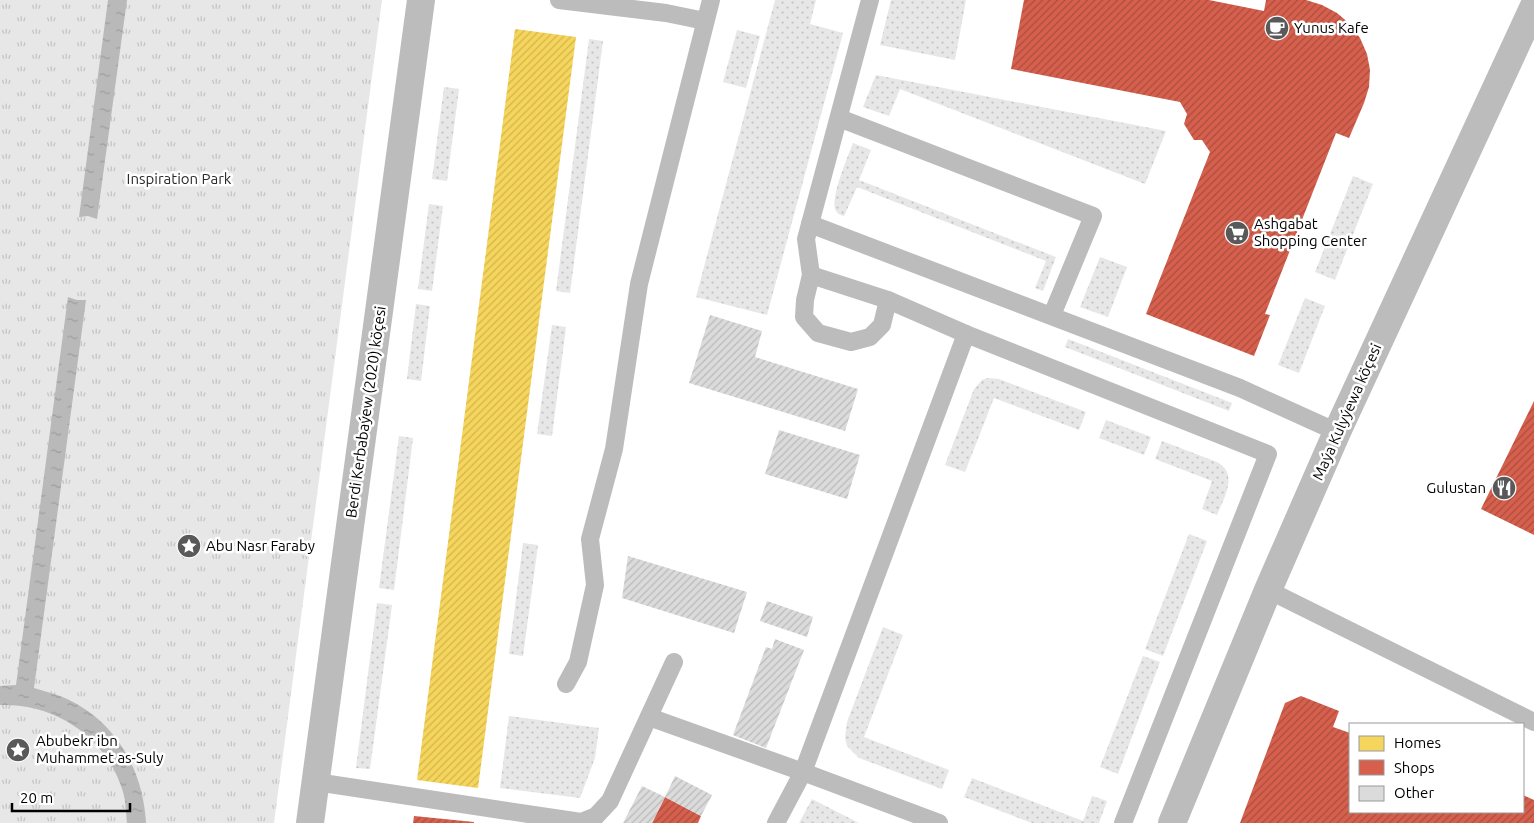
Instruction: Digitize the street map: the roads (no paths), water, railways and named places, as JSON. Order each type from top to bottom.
[{"type":"street","name":"Berdi Kerbabaýew (2020) köçesi","points":[[310,823],[421,0]]},
{"type":"street","name":"Maýa Kulyýewa köçesi","points":[[1172,823],[1268,590],[1337,432],[1526,42],[1534,6]]},
{"type":"lane","points":[[559,0],[666,12],[705,21]]},
{"type":"lane","points":[[566,684],[578,662],[595,585],[590,539],[614,449],[639,284],[711,0]]},
{"type":"lane","points":[[870,0],[806,239],[811,275],[805,300],[804,318],[818,333],[851,342],[870,337],[882,325],[888,300]]},
{"type":"lane","points":[[839,118],[1093,216],[1052,316]]},
{"type":"lane","points":[[810,224],[1240,388],[1337,432]]},
{"type":"lane","points":[[811,275],[888,300],[966,334],[1268,454],[1123,823]]},
{"type":"lane","points":[[776,823],[803,772],[966,334]]},
{"type":"lane","points":[[1268,590],[1534,722]]},
{"type":"lane","points":[[316,782],[581,822],[596,816],[610,801],[674,662]]},
{"type":"lane","points":[[649,717],[939,823]]},
{"type":"water","points":[[108,0],[127,0],[97,219],[88,216],[79,217]]},
{"type":"water","points":[[68,297],[86,300],[34,688],[60,696],[79,705],[110,731],[122,746],[139,782],[144,802],[146,823],[127,823],[124,796],[115,773],[105,755],[92,740],[59,717],[41,710],[21,706],[0,705],[0,686],[16,685]]},
{"type":"place","name":"Yunus Kafe","points":[[1277,28]]},
{"type":"place","name":"Ashgabat Shopping Center","points":[[1237,233]]},
{"type":"place","name":"Gulustan","points":[[1504,488]]},
{"type":"place","name":"Abu Nasr Faraby","points":[[189,546]]},
{"type":"place","name":"Abubekr ibn Muhammet as-Suly","points":[[18,750]]},
{"type":"park label","name":"Inspiration Park","points":[[179,179]]}]
